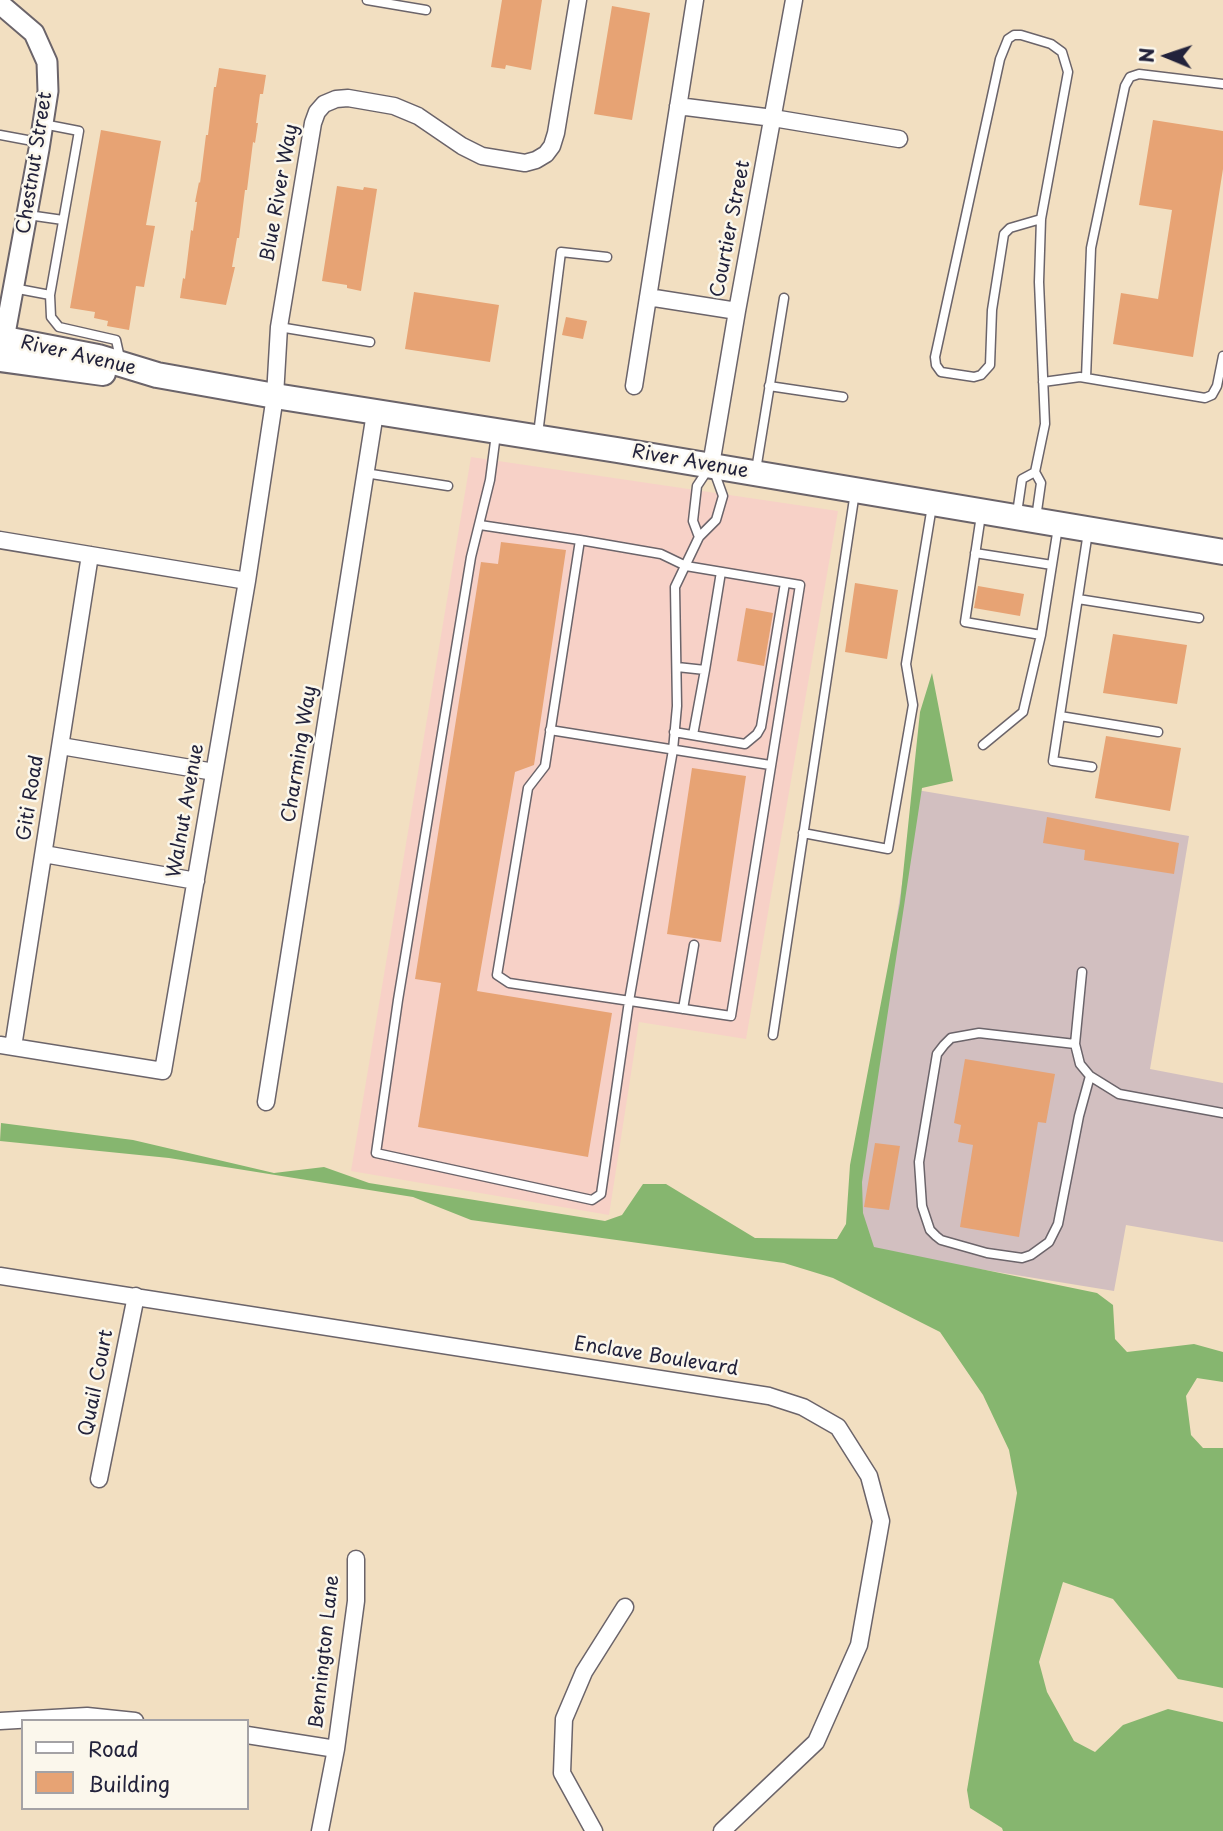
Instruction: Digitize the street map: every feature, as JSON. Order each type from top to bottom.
[{"type":"highway","name":"River Avenue","points":[[1,345],[98,357],[156,375]]},
{"type":"highway","name":"River Avenue","points":[[1,345],[94,372],[156,375],[1223,552]]},
{"type":"street","name":"Blue River Way","points":[[275,396],[279,327],[317,112],[324,104],[348,98],[394,106],[418,116],[462,146],[482,156],[525,163],[537,160],[552,146],[556,134],[578,0]]},
{"type":"street","points":[[634,386],[695,0]]},
{"type":"street","name":"Courtier Street","points":[[711,465],[794,0]]},
{"type":"street","name":"Chestnut Street","points":[[0,4],[34,33],[47,61],[48,90],[1,345]]},
{"type":"street","points":[[678,106],[773,118],[899,139]]},
{"type":"street","points":[[648,297],[737,311]]},
{"type":"street","name":"Walnut Avenue","points":[[7,1046],[163,1071],[247,581],[275,396]]},
{"type":"street","name":"Charming Way","points":[[266,1102],[375,413]]},
{"type":"street","points":[[0,540],[247,581]]},
{"type":"street","name":"Giti Road","points":[[7,1046],[44,853],[90,555]]},
{"type":"street","points":[[61,746],[214,772]]},
{"type":"street","points":[[44,853],[195,881]]},
{"type":"street","name":"Enclave Boulevard","points":[[0,1276],[769,1396],[803,1407],[838,1427],[869,1476],[881,1521],[859,1645],[816,1742],[722,1831]]},
{"type":"street","name":"Quail Court","points":[[99,1479],[136,1296]]},
{"type":"street","name":"Bennington Lane","points":[[320,1831],[336,1749],[356,1601],[356,1559]]},
{"type":"street","points":[[594,1831],[562,1773],[564,1719],[583,1672],[625,1607]]},
{"type":"street","points":[[35,1719],[88,1716],[116,1719]]},
{"type":"street","points":[[0,1721],[21,1720]]},
{"type":"street","name":"Bennington Lane","points":[[248,1735],[336,1749]]},
{"type":"lane","points":[[367,0],[426,10]]},
{"type":"lane","points":[[1037,521],[1041,483],[1035,472],[1045,424],[1039,282],[1041,219],[1068,72],[1062,52],[1051,44],[1014,35],[1008,39],[1000,59],[935,357],[941,372],[974,377],[981,375],[990,365],[992,310],[1004,234],[1010,228],[1041,219]]},
{"type":"lane","points":[[1086,378],[1091,248],[1125,86],[1130,78],[1139,74],[1223,84]]},
{"type":"lane","points":[[0,135],[79,131],[50,296],[51,317],[59,327],[116,340],[121,364]]},
{"type":"lane","points":[[27,215],[63,220]]},
{"type":"lane","points":[[537,437],[561,252],[607,257]]},
{"type":"lane","points":[[13,288],[50,296]]},
{"type":"lane","points":[[755,473],[784,298]]},
{"type":"lane","points":[[279,327],[370,342]]},
{"type":"lane","points":[[1043,382],[1086,378],[1205,398],[1212,395],[1217,386],[1223,356]]},
{"type":"lane","points":[[769,386],[843,397]]},
{"type":"lane","points":[[496,431],[490,480],[471,557],[398,1000],[376,1153],[592,1200],[601,1194],[629,1001],[673,750],[677,667],[673,605],[675,587],[699,537],[716,520],[723,496],[711,465]]},
{"type":"lane","points":[[699,537],[693,521],[696,486],[711,465]]},
{"type":"lane","points":[[983,745],[1023,712],[1041,635],[1052,565],[1022,479],[1035,472]]},
{"type":"lane","points":[[366,473],[448,486]]},
{"type":"lane","points":[[773,1035],[855,489]]},
{"type":"lane","points":[[803,833],[888,849],[913,705],[906,664],[932,503]]},
{"type":"lane","points":[[982,511],[965,622],[1041,635]]},
{"type":"lane","points":[[480,525],[580,540],[661,554],[686,566],[800,585],[731,1016],[509,983],[497,975],[528,788],[545,766],[580,540]]},
{"type":"lane","points":[[1089,529],[1053,761],[1092,767]]},
{"type":"lane","points":[[975,552],[1052,565]]},
{"type":"lane","points":[[693,735],[721,572]]},
{"type":"lane","points":[[674,732],[745,744],[757,734],[761,727],[785,583]]},
{"type":"lane","points":[[1078,600],[1199,618]]},
{"type":"lane","points":[[677,667],[705,670]]},
{"type":"lane","points":[[1060,716],[1158,732]]},
{"type":"lane","points":[[551,730],[770,765]]},
{"type":"lane","points":[[683,1009],[694,945]]},
{"type":"lane","points":[[1082,972],[1075,1044],[1080,1064],[1090,1076],[1119,1094],[1223,1113]]},
{"type":"lane","points":[[1075,1044],[979,1033],[951,1038],[944,1045],[937,1054],[919,1162],[922,1206],[930,1230],[941,1240],[1022,1258],[1049,1242],[1058,1224],[1079,1116],[1090,1076]]},
{"type":"shaded area","points":[[471,457],[838,511],[746,1039],[639,1022],[609,1215],[351,1171]]},
{"type":"shaded area","points":[[917,790],[1189,836],[1150,1069],[1223,1083],[1223,1242],[1126,1225],[1114,1291],[844,1247]]},
{"type":"green space","points":[[932,673],[953,781],[922,788],[862,1182],[863,1213],[874,1247],[1097,1293],[1113,1305],[1115,1339],[1127,1352],[1194,1344],[1223,1352],[1223,1382],[1197,1378],[1186,1396],[1191,1435],[1203,1448],[1223,1448],[1223,1688],[1178,1679],[1113,1599],[1063,1582],[1039,1662],[1047,1692],[1074,1741],[1095,1752],[1123,1725],[1168,1709],[1223,1722],[1223,1831],[1003,1831],[970,1808],[967,1790],[1017,1493],[1009,1450],[983,1395],[940,1332],[833,1278],[784,1263],[471,1220],[413,1197],[169,1158],[0,1141],[1,1123],[133,1140],[274,1173],[324,1167],[369,1183],[605,1221],[622,1215],[643,1184],[666,1184],[755,1238],[837,1239],[846,1224],[850,1165],[900,903],[920,712]]},
{"type":"building","points":[[502,0],[542,0],[531,70],[506,65],[505,69],[491,67]]},
{"type":"building","points":[[612,6],[650,13],[632,120],[594,114]]},
{"type":"building","points":[[219,68],[266,75],[263,94],[260,94],[255,143],[253,142],[232,267],[235,267],[226,305],[180,298]]},
{"type":"building","points":[[1153,120],[1223,131],[1223,169],[1193,357],[1113,344],[1121,293],[1158,299],[1172,210],[1139,205]]},
{"type":"building","points":[[101,130],[161,141],[146,225],[155,226],[144,287],[136,286],[129,330],[107,326],[108,321],[94,318],[95,312],[70,308]]},
{"type":"building","points":[[337,186],[377,189],[361,291],[347,288],[347,285],[322,281]]},
{"type":"building","points":[[414,292],[499,305],[490,362],[405,349]]},
{"type":"building","points":[[566,317],[587,321],[583,339],[562,335]]},
{"type":"building","points":[[501,542],[566,550],[534,765],[515,772],[477,991],[612,1013],[588,1157],[418,1127],[441,983],[415,979],[481,562],[498,564]]},
{"type":"building","points":[[855,583],[898,590],[887,659],[845,652]]},
{"type":"building","points":[[978,586],[1024,594],[1020,616],[974,608]]},
{"type":"building","points":[[746,608],[773,613],[764,666],[737,661]]},
{"type":"building","points":[[1113,634],[1187,645],[1177,704],[1103,693]]},
{"type":"building","points":[[1106,736],[1181,748],[1170,811],[1095,798]]},
{"type":"building","points":[[692,768],[746,776],[721,942],[667,934]]},
{"type":"building","points":[[1047,817],[1179,843],[1174,874],[1084,860],[1085,850],[1043,843]]},
{"type":"building","points":[[965,1059],[1055,1074],[1046,1123],[1038,1122],[1019,1237],[960,1227],[973,1145],[958,1142],[961,1125],[954,1123]]},
{"type":"building","points":[[875,1143],[900,1146],[889,1210],[864,1207]]}]
